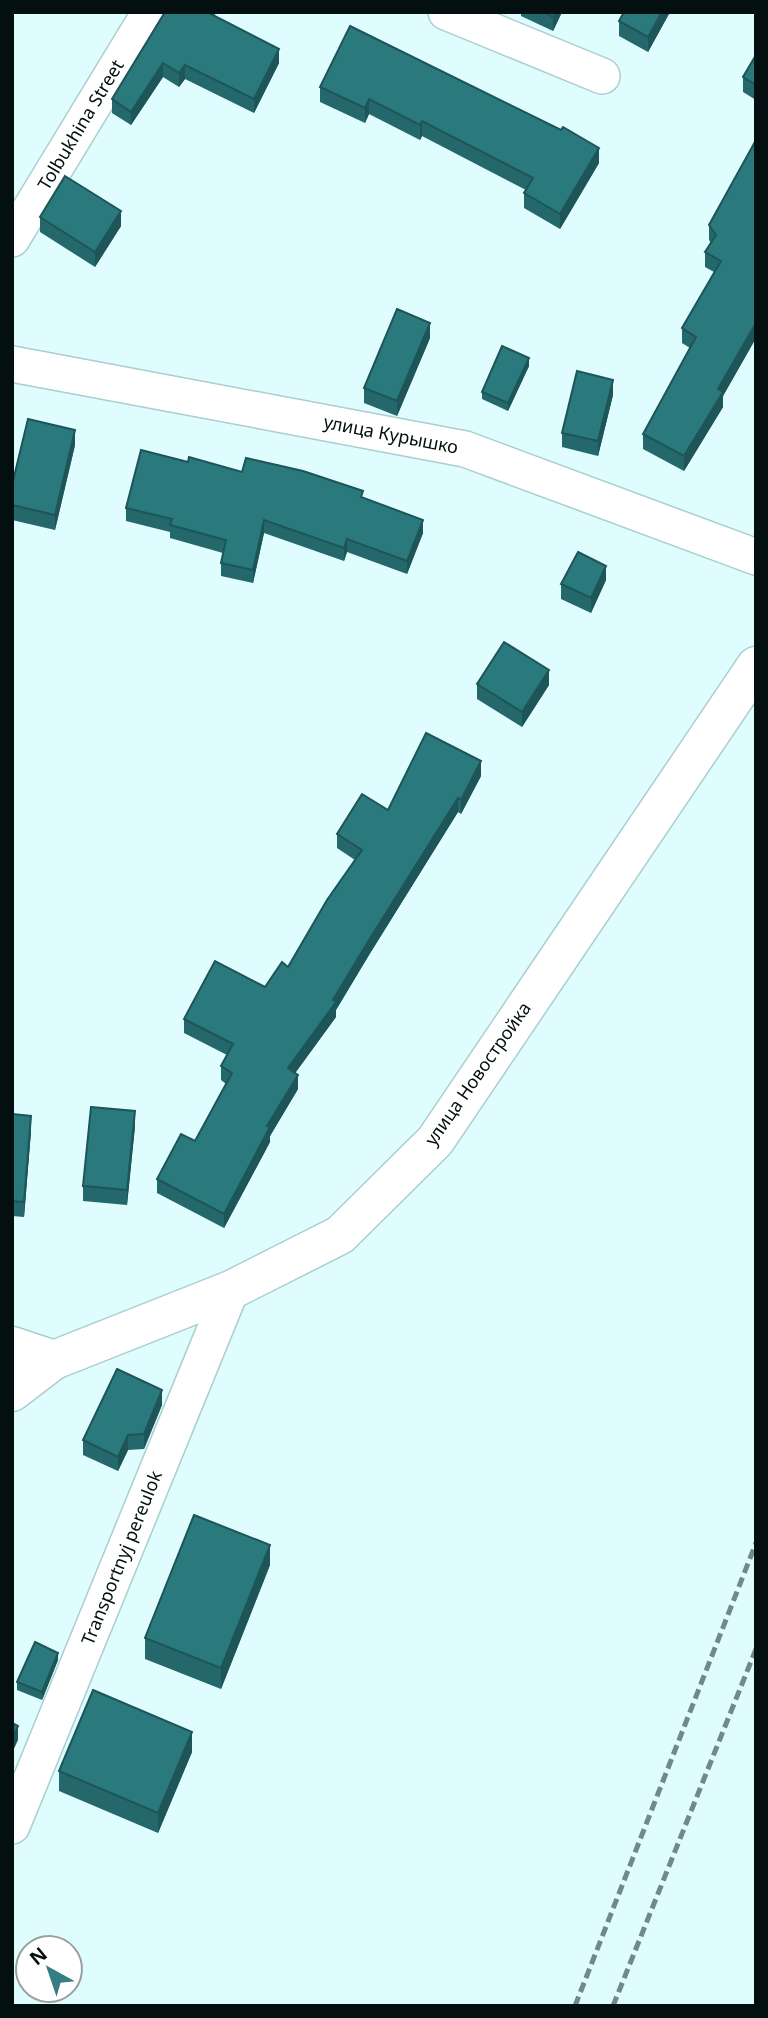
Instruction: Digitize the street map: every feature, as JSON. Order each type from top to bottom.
[{"type":"main road","name":"улица Новостройка","points":[[12,1392],[54,1360],[231,1290],[340,1235],[435,1141],[756,666]]},
{"type":"main road","points":[[12,1346],[54,1360]]},
{"type":"street","name":"Tolbukhina Street","points":[[12,239],[150,12]]},
{"type":"street","points":[[446,12],[602,76]]},
{"type":"street","name":"улица Курышко","points":[[12,364],[465,449],[756,557]]},
{"type":"street","name":"Transportnyj pereulok","points":[[12,1826],[231,1290]]},
{"type":"building","points":[[165,12],[207,12],[279,49],[254,99],[185,65],[179,73],[163,63],[131,112],[112,99]]},
{"type":"building","points":[[624,12],[662,12],[648,37],[619,21]]},
{"type":"building","points":[[350,26],[561,130],[563,127],[599,148],[560,214],[524,193],[533,178],[422,121],[420,125],[369,99],[365,108],[320,87]]},
{"type":"building","points":[[756,55],[756,85],[743,77]]},
{"type":"building","points":[[756,140],[756,323],[718,389],[723,392],[684,456],[643,434],[696,337],[682,328],[721,261],[705,252],[716,235],[709,225]]},
{"type":"building","points":[[65,176],[121,211],[95,252],[40,217]]},
{"type":"building","points":[[397,309],[430,323],[397,401],[364,388]]},
{"type":"building","points":[[502,346],[529,358],[508,403],[482,392]]},
{"type":"building","points":[[577,371],[613,380],[598,441],[562,433]]},
{"type":"building","points":[[28,419],[75,430],[55,515],[12,505],[12,485]]},
{"type":"building","points":[[141,450],[188,462],[189,457],[242,472],[246,458],[303,471],[363,491],[361,497],[423,520],[407,561],[347,539],[344,548],[264,520],[253,570],[221,563],[226,540],[170,525],[172,519],[126,508]]},
{"type":"building","points":[[578,552],[606,566],[591,598],[561,584]]},
{"type":"building","points":[[504,642],[549,670],[522,712],[477,684]]},
{"type":"building","points":[[426,733],[481,761],[461,800],[458,798],[369,940],[333,1000],[336,1002],[288,1068],[298,1075],[267,1126],[270,1127],[224,1214],[157,1179],[181,1134],[195,1141],[232,1073],[221,1066],[233,1044],[184,1019],[215,961],[265,987],[282,962],[288,967],[327,900],[362,850],[337,834],[362,794],[388,810]]},
{"type":"building","points":[[91,1107],[135,1111],[127,1190],[83,1186]]},
{"type":"building","points":[[12,1114],[31,1116],[24,1202],[12,1201]]},
{"type":"building","points":[[117,1369],[162,1390],[144,1434],[128,1435],[118,1457],[83,1440]]},
{"type":"building","points":[[194,1515],[270,1545],[221,1668],[145,1638]]},
{"type":"building","points":[[35,1642],[58,1653],[42,1692],[17,1682]]},
{"type":"building","points":[[93,1690],[192,1732],[158,1813],[59,1771]]},
{"type":"building","points":[[12,1723],[18,1726],[12,1739]]},
{"type":"railway","points":[[575,2006],[756,1543]]},
{"type":"railway","points":[[613,2006],[756,1649]]}]
